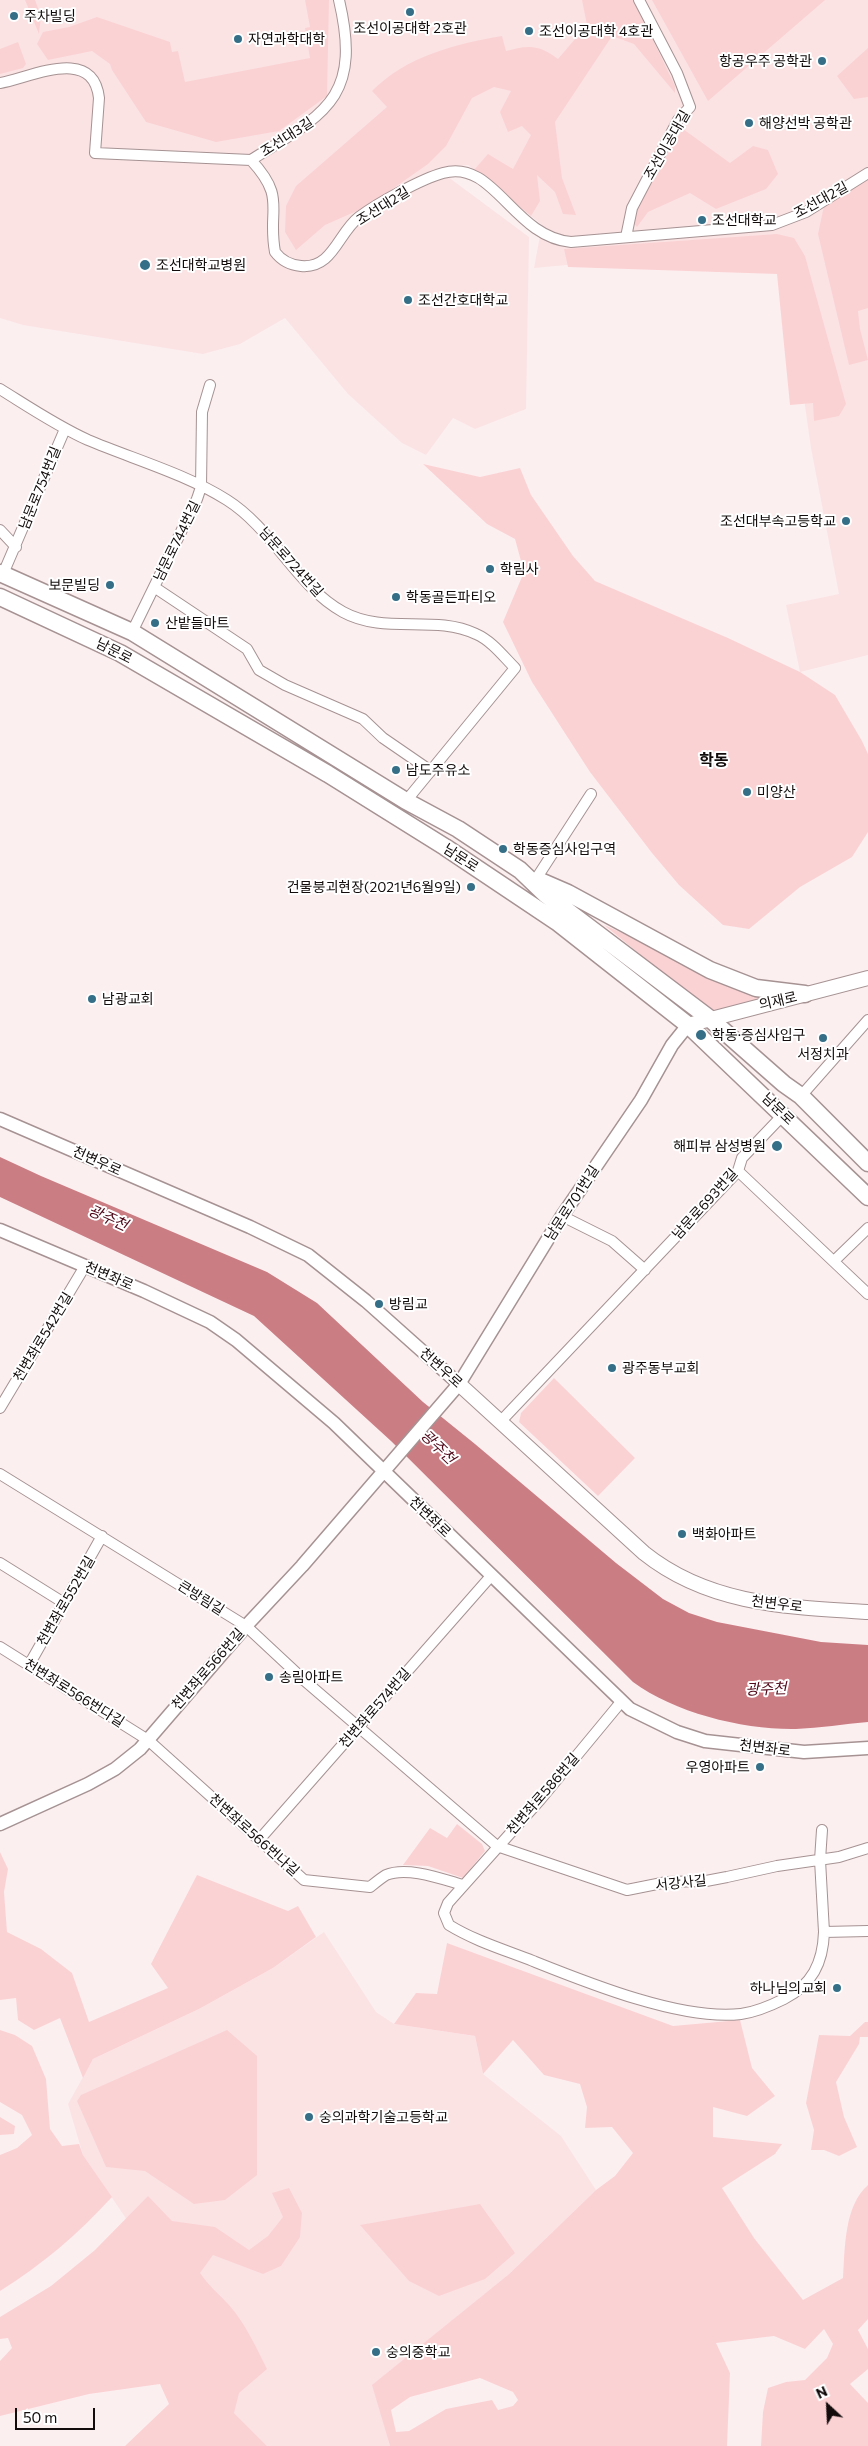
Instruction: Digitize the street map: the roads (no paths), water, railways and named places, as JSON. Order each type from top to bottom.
[{"type":"main road","name":"남문로","points":[[1,576],[132,632],[404,799],[458,829],[520,870],[545,894],[709,1018],[784,1084],[801,1096],[868,1163]]},
{"type":"main road","name":"남문로","points":[[0,597],[120,653],[372,801],[557,922],[688,1025],[868,1197]]},
{"type":"main road","points":[[372,801],[372,798],[376,795],[389,801],[404,799]]},
{"type":"main road","points":[[520,870],[536,880],[568,893],[710,970],[756,988],[805,994]]},
{"type":"main road","name":"의재로","points":[[688,1025],[868,978]]},
{"type":"main road","name":"천변우로","points":[[459,1384],[644,1553],[674,1575],[707,1589],[743,1600],[800,1608],[868,1612]]},
{"type":"street","name":"조선대3길","points":[[251,160],[315,120],[334,99],[346,67],[346,43],[339,0]]},
{"type":"street","name":"조선이공대길","points":[[626,237],[632,208],[678,120],[690,107],[677,74],[639,0]]},
{"type":"street","points":[[0,83],[66,67],[79,70],[90,76],[98,90],[99,98],[95,153],[251,160]]},
{"type":"street","name":"조선대2길","points":[[251,160],[264,174],[273,192],[275,252],[285,261],[296,266],[306,266],[322,261],[330,255],[358,218],[430,178],[456,170],[478,176],[527,224],[554,239],[571,242],[772,225],[806,212],[868,173]]},
{"type":"street","name":"남문로744번길","points":[[132,632],[194,509],[201,486],[201,423],[210,385]]},
{"type":"street","name":"남문로724번길","points":[[0,389],[65,429],[201,486],[243,511],[322,597],[343,612],[376,623],[446,626],[468,630],[488,641],[515,668],[431,771],[404,799]]},
{"type":"street","name":"남문로754번길","points":[[1,576],[16,547],[65,429]]},
{"type":"street","name":"남문로754번길","points":[[0,530],[16,547]]},
{"type":"street","points":[[154,587],[247,649],[259,670],[285,684],[363,719],[383,738],[431,771]]},
{"type":"street","points":[[536,880],[591,794]]},
{"type":"street","name":"남문로","points":[[801,1096],[868,1020]]},
{"type":"street","name":"남문로701번길","points":[[384,1470],[459,1384],[562,1216],[642,1100],[672,1045],[688,1025]]},
{"type":"street","name":"남문로693번길","points":[[501,1422],[738,1171],[742,1158],[783,1115]]},
{"type":"street","name":"천변우로","points":[[0,1118],[250,1227],[308,1255],[366,1301],[459,1384]]},
{"type":"street","points":[[738,1171],[868,1294]]},
{"type":"street","points":[[562,1216],[612,1241],[645,1270]]},
{"type":"street","points":[[834,1262],[868,1228]]},
{"type":"street","name":"천변좌로","points":[[0,1230],[192,1314],[230,1336],[292,1386],[384,1470],[630,1709],[677,1732],[705,1741],[804,1752],[868,1748]]},
{"type":"street","name":"천변좌로542번길","points":[[0,1408],[85,1266]]},
{"type":"street","name":"천변좌로566번길","points":[[0,1824],[68,1794],[115,1769],[148,1740],[384,1470]]},
{"type":"street","name":"큰방림길","points":[[0,1474],[246,1626],[358,1727],[497,1846]]},
{"type":"street","name":"천변좌로552번길","points":[[29,1665],[102,1536]]},
{"type":"street","points":[[0,1563],[64,1602]]},
{"type":"street","name":"천변좌로574번길","points":[[258,1840],[491,1576]]},
{"type":"street","name":"천변좌로566번다길","points":[[0,1647],[148,1740]]},
{"type":"street","name":"천변좌로586번길","points":[[621,1702],[540,1800],[448,1903],[444,1913],[449,1925],[459,1932],[577,1979],[635,1998],[700,2012],[741,2014],[766,2008],[791,1995],[809,1981],[820,1963],[824,1932]]},
{"type":"street","name":"천변좌로566번나길","points":[[148,1740],[304,1880],[370,1887],[386,1876],[397,1873],[426,1874],[463,1885]]},
{"type":"street","points":[[822,1830],[820,1860],[824,1932],[868,1931]]},
{"type":"street","name":"서강사길","points":[[497,1846],[627,1890],[667,1882],[706,1881],[777,1866],[820,1860],[868,1848]]},
{"type":"water","name":"광주천","points":[[0,1157],[267,1272],[317,1303],[423,1402],[616,1563],[663,1599],[689,1613],[717,1622],[821,1642],[868,1645],[868,1722],[796,1729],[776,1729],[733,1723],[711,1718],[669,1703],[633,1682],[391,1441],[254,1316],[0,1197]]},
{"type":"place","name":"조선이공대학 2호관","points":[[410,12]]},
{"type":"place","name":"주차빌딩","points":[[14,16]]},
{"type":"place","name":"조선이공대학 4호관","points":[[529,31]]},
{"type":"place","name":"자연과학대학","points":[[238,39]]},
{"type":"place","name":"항공우주 공학관","points":[[822,61]]},
{"type":"place","name":"해양선박 공학관","points":[[749,123]]},
{"type":"place","name":"조선대학교","points":[[702,220]]},
{"type":"place","name":"조선대학교병원","points":[[145,265]]},
{"type":"place","name":"조선간호대학교","points":[[408,300]]},
{"type":"place","name":"조선대부속고등학교","points":[[846,521]]},
{"type":"place","name":"학림사","points":[[490,569]]},
{"type":"place","name":"보문빌딩","points":[[110,585]]},
{"type":"place","name":"학동골든파티오","points":[[396,597]]},
{"type":"place","name":"산밭들마트","points":[[155,623]]},
{"type":"place","name":"남도주유소","points":[[396,770]]},
{"type":"place","name":"미양산","points":[[747,792]]},
{"type":"place","name":"학동증심사입구역","points":[[503,849]]},
{"type":"place","name":"건물붕괴현장(2021년6월9일)","points":[[471,887]]},
{"type":"place","name":"남광교회","points":[[92,999]]},
{"type":"place","name":"학동·증심사입구","points":[[701,1035]]},
{"type":"place","name":"서정치과","points":[[823,1038]]},
{"type":"place","name":"해피뷰 삼성병원","points":[[777,1146]]},
{"type":"place","name":"방림교","points":[[379,1304]]},
{"type":"place","name":"광주동부교회","points":[[612,1368]]},
{"type":"place","name":"백화아파트","points":[[682,1534]]},
{"type":"place","name":"송림아파트","points":[[269,1677]]},
{"type":"place","name":"우영아파트","points":[[760,1767]]},
{"type":"place","name":"하나님의교회","points":[[837,1988]]},
{"type":"place","name":"숭의과학기술고등학교","points":[[309,2117]]},
{"type":"place","name":"숭의중학교","points":[[376,2352]]},
{"type":"district","name":"학동","points":[[714,761]]}]
